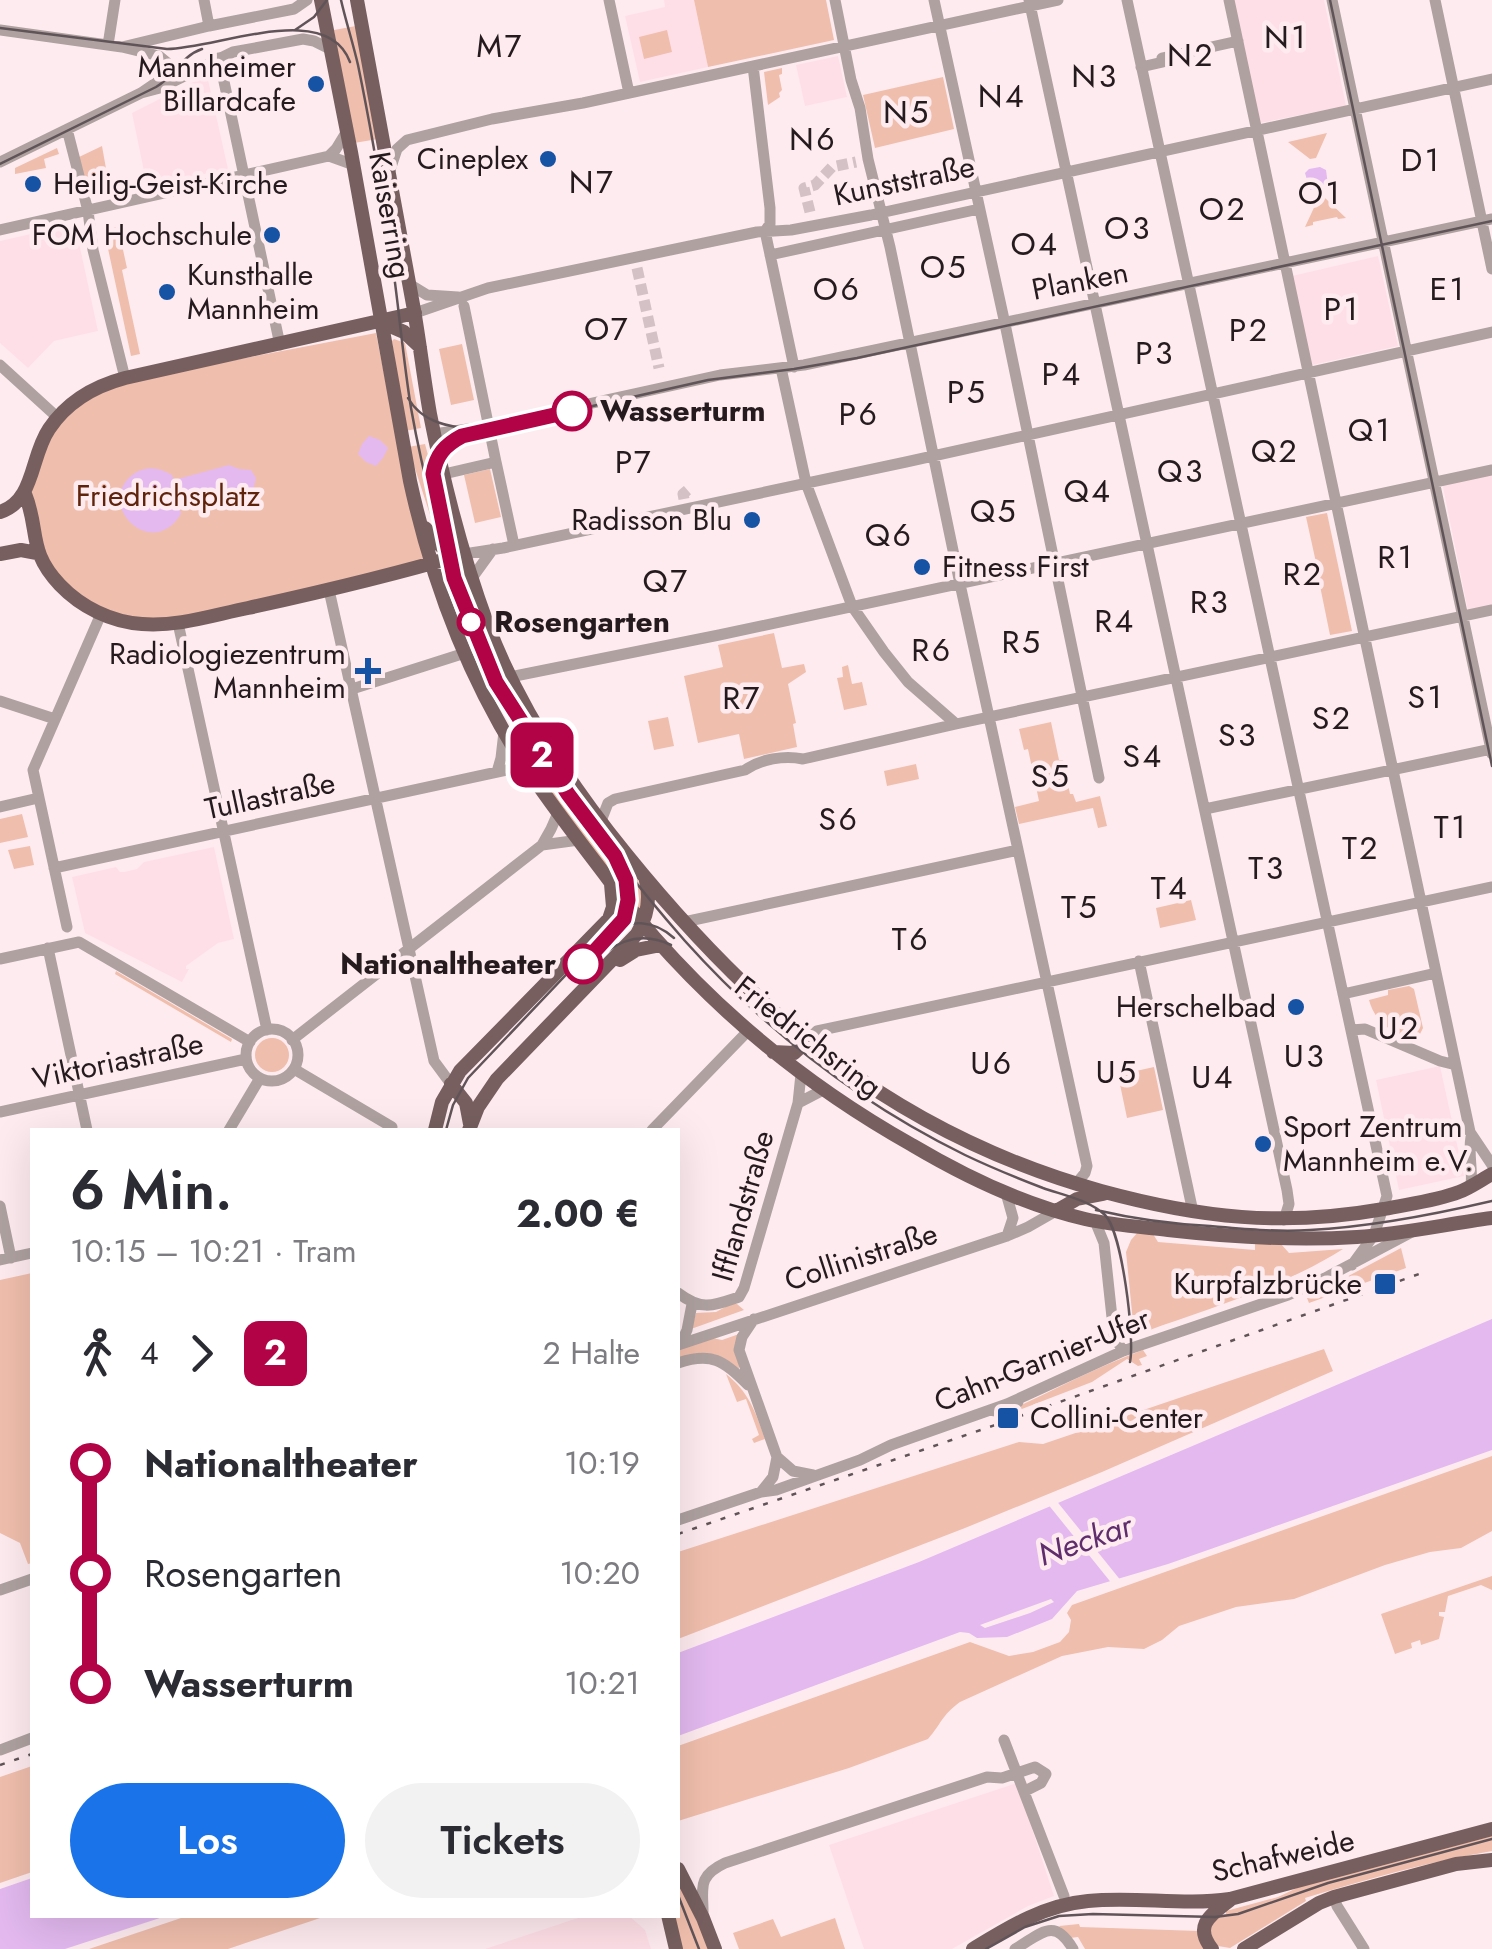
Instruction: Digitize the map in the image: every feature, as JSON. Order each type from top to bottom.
[{"type":"main road","name":"Kaiserring","points":[[321,0],[402,441]]},
{"type":"main road","name":"Kaiserring","points":[[357,0],[434,434]]},
{"type":"main road","points":[[361,327],[374,282]]},
{"type":"main road","points":[[414,313],[110,382],[82,396],[58,417],[37,452],[25,494],[38,552],[62,586],[101,614],[143,624],[178,623],[329,590],[464,554]]},
{"type":"main road","points":[[381,322],[404,332],[420,347]]},
{"type":"main road","name":"Friedrichsring","points":[[434,434],[464,554],[488,627],[536,728],[601,821],[684,922],[807,1042],[864,1083],[948,1134],[1027,1168],[1109,1193],[1193,1212],[1284,1220],[1336,1217],[1450,1195],[1492,1174]]},
{"type":"main road","name":"Friedrichsring","points":[[402,441],[438,584],[465,653],[525,766],[661,945],[748,1031],[823,1090],[933,1158],[1006,1193],[1095,1221],[1201,1234],[1315,1238],[1374,1235],[1492,1218]]},
{"type":"main road","points":[[0,512],[11,508],[25,494]]},
{"type":"main road","points":[[422,524],[442,536],[459,533]]},
{"type":"main road","points":[[422,524],[436,542],[464,554]]},
{"type":"main road","points":[[432,564],[459,533]]},
{"type":"main road","points":[[0,554],[38,552]]},
{"type":"main road","points":[[407,571],[438,584]]},
{"type":"main road","points":[[470,1128],[497,1080],[633,939],[642,924],[649,896],[644,876]]},
{"type":"main road","points":[[436,1128],[442,1102],[467,1063],[609,918],[613,907],[612,883]]},
{"type":"main road","points":[[609,963],[647,946],[661,945]]},
{"type":"main road","points":[[772,1052],[794,1053],[807,1042]]},
{"type":"main road","points":[[451,1084],[466,1103],[470,1128]]},
{"type":"main road","points":[[1056,1211],[1077,1199],[1109,1193]]},
{"type":"main road","name":"Schafweide","points":[[972,1949],[1022,1920],[1066,1904],[1230,1900],[1492,1829]]},
{"type":"main road","points":[[1244,1949],[1334,1897],[1456,1864],[1492,1860]]},
{"type":"main road","points":[[680,1873],[716,1949]]},
{"type":"main road","points":[[1212,1949],[1205,1938],[1205,1924],[1230,1900]]},
{"type":"main road","points":[[669,1918],[676,1949]]},
{"type":"street","points":[[108,44],[115,0]]},
{"type":"street","points":[[204,0],[209,26]]},
{"type":"street","points":[[122,47],[294,9],[307,0]]},
{"type":"street","points":[[610,0],[629,93]]},
{"type":"street","points":[[834,0],[1087,1166],[1076,1184]]},
{"type":"street","points":[[934,0],[1099,778]]},
{"type":"street","points":[[388,174],[397,148],[407,140],[939,26],[1029,3],[1058,0]]},
{"type":"street","points":[[1127,0],[1388,1196],[1374,1235],[1352,1264]]},
{"type":"street","points":[[1229,0],[1472,1137],[1492,1164]]},
{"type":"street","points":[[1205,809],[1492,751],[1332,0]]},
{"type":"street","points":[[1435,0],[1487,220],[1492,269]]},
{"type":"street","points":[[1029,3],[1287,1190],[1289,1204],[1284,1220]]},
{"type":"street","points":[[0,30],[108,44],[159,56],[183,76]]},
{"type":"street","points":[[0,162],[233,52],[303,39],[332,50]]},
{"type":"street","points":[[1141,67],[1163,62],[1162,58],[1238,42]]},
{"type":"street","points":[[219,58],[280,345]]},
{"type":"street","points":[[142,93],[160,80],[168,65]]},
{"type":"street","points":[[753,66],[771,216],[765,231],[806,483],[852,606],[908,682],[956,724]]},
{"type":"street","name":"Kunststraße","points":[[414,313],[464,302],[488,288],[765,231],[790,230],[882,212],[1492,79]]},
{"type":"street","points":[[67,129],[88,211],[92,250],[125,378]]},
{"type":"street","points":[[329,156],[347,130]]},
{"type":"street","points":[[0,230],[329,156],[354,165]]},
{"type":"street","points":[[770,255],[979,209]]},
{"type":"street","name":"Planken","points":[[434,434],[488,426],[720,375],[788,368],[1487,220]]},
{"type":"street","name":"Kunststraße","points":[[409,284],[429,296],[464,302]]},
{"type":"street","points":[[464,302],[514,546]]},
{"type":"street","points":[[464,554],[1492,332]]},
{"type":"street","points":[[0,365],[58,417]]},
{"type":"street","points":[[444,474],[496,462]]},
{"type":"street","points":[[510,677],[1492,470]]},
{"type":"street","points":[[472,578],[493,549]]},
{"type":"street","points":[[329,590],[434,1061],[451,1084]]},
{"type":"street","points":[[601,821],[608,803],[615,798],[745,770],[754,764],[790,756],[803,759],[1492,610]]},
{"type":"street","points":[[68,926],[33,770],[101,614]]},
{"type":"street","points":[[178,623],[267,1030]]},
{"type":"street","points":[[352,689],[465,653]]},
{"type":"street","points":[[0,701],[55,720]]},
{"type":"street","points":[[496,772],[504,732]]},
{"type":"street","name":"Tullastraße","points":[[54,868],[525,766],[547,762],[562,767]]},
{"type":"street","points":[[0,807],[34,800]]},
{"type":"street","points":[[292,1040],[542,845],[558,813]]},
{"type":"street","points":[[542,845],[578,840]]},
{"type":"street","points":[[684,922],[1018,850]]},
{"type":"street","points":[[807,1042],[817,1031],[1492,888]]},
{"type":"street","points":[[0,959],[79,942],[250,1042]]},
{"type":"street","points":[[48,948],[88,1128]]},
{"type":"street","points":[[1138,961],[1193,1212]]},
{"type":"street","points":[[1344,994],[1436,973]]},
{"type":"street","points":[[1352,1030],[1365,1028],[1452,1064]]},
{"type":"street","points":[[267,1030],[281,1031],[292,1040],[298,1054],[294,1068],[282,1079],[267,1081],[249,1067],[246,1059],[254,1036],[267,1030]]},
{"type":"street","points":[[654,1128],[748,1031]]},
{"type":"street","name":"Viktoriastraße","points":[[0,1112],[246,1059]]},
{"type":"street","points":[[294,1068],[392,1127]]},
{"type":"street","name":"Ifflandstraße","points":[[756,1318],[739,1297],[798,1103],[801,1074]]},
{"type":"street","points":[[231,1128],[260,1078]]},
{"type":"street","name":"Ifflandstraße","points":[[798,1103],[823,1090]]},
{"type":"street","points":[[1471,1186],[1468,1152],[1472,1137]]},
{"type":"street","points":[[1006,1193],[1013,1218],[1007,1236]]},
{"type":"street","points":[[0,1206],[5,1259],[30,1253]]},
{"type":"street","name":"Collinistraße","points":[[680,1344],[1007,1236],[1056,1211]]},
{"type":"street","points":[[1095,1221],[1104,1243],[1114,1336],[1123,1351]]},
{"type":"street","name":"Cahn-Garnier-Ufer","points":[[680,1519],[776,1490],[990,1410],[1002,1412],[1008,1418],[1012,1406],[1030,1394],[1123,1351],[1288,1295],[1418,1229]]},
{"type":"street","points":[[680,1295],[692,1304],[720,1304],[739,1297]]},
{"type":"street","points":[[680,1344],[692,1304]]},
{"type":"street","points":[[756,1318],[742,1337],[739,1350],[777,1457],[773,1477],[761,1492]]},
{"type":"street","points":[[680,1362],[708,1357],[737,1374],[754,1392]]},
{"type":"street","points":[[777,1457],[794,1471],[813,1475]]},
{"type":"street","points":[[0,1590],[30,1580]]},
{"type":"street","points":[[0,1750],[30,1739]]},
{"type":"street","points":[[1004,1740],[1062,1890],[1073,1879]]},
{"type":"street","points":[[703,1918],[703,1880],[716,1867],[736,1859],[987,1777],[1002,1778],[1035,1766],[1046,1774],[1042,1783],[1025,1792]]},
{"type":"street","points":[[1334,1897],[1364,1949]]},
{"type":"street","points":[[1014,1949],[1051,1930],[1065,1936],[1073,1949]]},
{"type":"shaded area","points":[[664,0],[694,0],[708,67],[640,82],[625,16],[665,7]]},
{"type":"shaded area","name":"N1","points":[[1233,0],[1324,0],[1346,106],[1260,123]]},
{"type":"shaded area","points":[[838,56],[847,97],[805,106],[796,65]]},
{"type":"shaded area","points":[[207,75],[228,169],[147,186],[132,113]]},
{"type":"shaded area","points":[[75,224],[98,331],[54,341],[28,368],[0,343],[0,241]]},
{"type":"shaded area","name":"P1","points":[[1378,256],[1398,346],[1312,365],[1292,276]]},
{"type":"shaded area","points":[[1492,472],[1492,607],[1468,611],[1442,482]]},
{"type":"shaded area","points":[[214,847],[234,939],[218,943],[186,966],[189,969],[182,982],[85,933],[72,877],[116,867],[124,872],[137,869],[144,862]]},
{"type":"shaded area","points":[[1440,1066],[1464,1176],[1399,1190],[1376,1080]]},
{"type":"shaded area","points":[[1017,1783],[1054,1896],[1028,1906],[952,1949],[864,1949],[829,1845]]},
{"type":"shaded area","points":[[578,1918],[631,1918],[645,1930],[651,1949],[485,1949]]},
{"type":"green space","points":[[694,0],[826,0],[834,40],[708,67]]},
{"type":"green space","points":[[356,26],[378,139],[354,143],[334,30]]},
{"type":"green space","points":[[667,30],[672,52],[644,59],[639,37]]},
{"type":"green space","points":[[782,68],[780,97],[768,105],[764,72]]},
{"type":"green space","points":[[943,77],[954,129],[875,148],[863,95]]},
{"type":"green space","points":[[1327,133],[1316,158],[1310,159],[1288,142]]},
{"type":"green space","points":[[102,146],[110,191],[89,196],[79,157]]},
{"type":"green space","points":[[57,148],[59,154],[44,159],[46,168],[15,174],[15,168]]},
{"type":"green space","points":[[1324,197],[1346,218],[1313,222],[1305,227],[1318,199]]},
{"type":"green space","points":[[118,227],[127,268],[122,270],[140,354],[131,356],[104,230]]},
{"type":"green space","name":"Friedrichsplatz","points":[[376,333],[424,561],[169,619],[139,618],[104,608],[73,590],[49,563],[33,507],[34,472],[55,430],[88,399],[118,384],[151,375]]},
{"type":"green space","points":[[394,339],[405,343],[421,428],[405,431]]},
{"type":"green space","points":[[462,344],[474,400],[451,405],[439,349]]},
{"type":"green space","points":[[425,444],[447,526],[439,529],[434,527],[408,447]]},
{"type":"green space","points":[[490,469],[501,517],[475,523],[464,475]]},
{"type":"green space","points":[[1327,513],[1352,631],[1330,635],[1320,586],[1314,586],[1311,569],[1317,567],[1306,517]]},
{"type":"green space","points":[[774,633],[782,668],[804,664],[806,672],[788,684],[797,747],[744,759],[739,734],[698,743],[684,676],[723,667],[718,645]]},
{"type":"green space","points":[[848,665],[852,684],[862,682],[867,705],[844,710],[837,678],[843,677],[842,667]]},
{"type":"green space","points":[[668,717],[674,746],[654,750],[648,721]]},
{"type":"green space","points":[[1051,722],[1070,794],[1076,802],[1100,796],[1107,826],[1098,828],[1093,808],[1019,824],[1015,807],[1039,801],[1028,749],[1024,750],[1019,729]]},
{"type":"green space","points":[[916,764],[919,779],[887,786],[884,771]]},
{"type":"green space","points":[[552,767],[638,880],[643,895],[641,913],[538,775],[540,768]]},
{"type":"green space","points":[[22,814],[28,837],[0,843],[0,819]]},
{"type":"green space","points":[[30,846],[34,865],[14,869],[8,850]]},
{"type":"green space","points":[[1191,900],[1196,920],[1160,928],[1156,908]]},
{"type":"green space","points":[[116,971],[232,1039],[231,1042],[115,974]]},
{"type":"green space","points":[[1409,986],[1414,989],[1423,1028],[1417,1040],[1387,1027],[1369,1000],[1388,995],[1388,990]]},
{"type":"green space","points":[[272,1038],[284,1043],[289,1055],[284,1067],[272,1072],[260,1067],[255,1055],[260,1043]]},
{"type":"green space","points":[[1154,1067],[1163,1110],[1127,1118],[1118,1075]]},
{"type":"green space","points":[[1138,1232],[1153,1234],[1158,1242],[1255,1250],[1255,1243],[1281,1244],[1289,1253],[1343,1249],[1247,1295],[1147,1331],[1134,1332],[1126,1252]]},
{"type":"green space","points":[[1401,1248],[1406,1268],[1309,1303],[1307,1298]]},
{"type":"green space","points":[[30,1273],[28,1564],[20,1543],[0,1533],[0,1280]]},
{"type":"green space","points":[[731,1304],[744,1310],[691,1329],[696,1313],[716,1312]]},
{"type":"green space","points":[[739,1334],[739,1369],[710,1354],[680,1358],[680,1348],[712,1338],[722,1340]]},
{"type":"green space","points":[[1324,1349],[1333,1371],[1102,1472],[680,1638],[680,1551],[1019,1442],[1043,1444]]},
{"type":"green space","points":[[1143,1350],[1147,1356],[1139,1359],[1142,1365],[1127,1359],[1092,1382],[1014,1412],[1015,1408]]},
{"type":"green space","points":[[726,1374],[746,1396],[765,1439],[754,1443],[752,1439],[759,1435],[746,1399],[737,1402]]},
{"type":"green space","points":[[1492,1456],[1492,1531],[1461,1548],[1385,1565],[1294,1599],[1236,1607],[1179,1626],[1144,1649],[1108,1647],[1062,1656],[960,1702],[928,1739],[680,1820],[680,1745],[970,1642],[1009,1656],[1033,1652],[1060,1642],[1069,1632],[1071,1620],[1067,1613],[1072,1605]]},
{"type":"green space","points":[[1492,1576],[1492,1590],[1481,1585],[1448,1596],[1445,1612],[1439,1612],[1444,1617],[1439,1639],[1421,1645],[1420,1640],[1411,1643],[1412,1648],[1395,1654],[1381,1614]]},
{"type":"green space","points":[[30,1767],[30,1873],[0,1883],[0,1777]]},
{"type":"green space","points":[[1492,1834],[1492,1851],[1305,1898],[1306,1901],[1230,1948],[1218,1946],[1211,1936],[1210,1926],[1226,1911]]},
{"type":"green space","points":[[680,1884],[710,1949],[681,1949],[675,1918],[680,1918]]},
{"type":"green space","points":[[181,1918],[320,1918],[228,1949],[89,1949]]},
{"type":"green space","points":[[835,1918],[845,1949],[739,1949],[733,1933],[773,1919],[781,1937]]},
{"type":"green space","points":[[1059,1926],[1199,1931],[1204,1949],[1085,1949],[1078,1937],[1070,1938]]},
{"type":"water","points":[[1320,167],[1326,170],[1328,185],[1310,190],[1305,173]]},
{"type":"water","points":[[369,436],[388,448],[376,466],[358,454]]},
{"type":"water","points":[[229,465],[251,470],[256,478],[254,487],[236,499],[180,509],[181,514],[169,527],[155,532],[142,530],[123,512],[123,485],[135,473],[158,469],[174,480]]},
{"type":"water","name":"Neckar","points":[[1492,1319],[1492,1450],[1168,1564],[1077,1591],[1052,1619],[1007,1637],[977,1638],[960,1632],[680,1735],[680,1652],[919,1562]],"holes":[[[1051,1599],[1054,1602],[985,1628],[980,1625]]]},
{"type":"water","points":[[30,1879],[30,1918],[160,1918],[65,1949],[0,1949],[0,1889]]},
{"type":"pier","points":[[1055,1499],[1122,1582],[1113,1585],[1047,1503]]},
{"type":"tunnel","points":[[810,212],[804,188],[815,185],[832,167],[856,162]]},
{"type":"tunnel","points":[[637,268],[659,368]]},
{"type":"tunnel","points":[[684,499],[683,494],[690,488]]},
{"type":"tram line","points":[[295,30],[314,17],[327,0]]},
{"type":"tram line","points":[[341,0],[375,152],[411,408],[425,477],[468,616],[507,702],[578,807],[648,898],[716,974],[780,1034],[850,1087],[925,1134],[994,1168],[1084,1202],[1105,1215],[1117,1242],[1126,1286],[1130,1362]]},
{"type":"tram line","points":[[1330,0],[1492,766]]},
{"type":"tram line","points":[[0,28],[167,49],[296,30],[319,34],[338,44],[350,62]]},
{"type":"tram line","points":[[0,164],[156,87],[202,49]]},
{"type":"tram line","points":[[434,485],[435,466],[442,452],[473,433],[708,380],[857,358],[1492,221]]},
{"type":"tram line","points":[[408,398],[429,418],[477,430]]},
{"type":"tram line","name":"2","points":[[572,411],[462,436],[442,451],[433,474],[454,578],[496,682],[568,794],[615,856],[626,880],[628,906],[624,919],[583,964]]},
{"type":"tram line","points":[[447,1128],[453,1105],[468,1078],[618,920],[623,891],[611,864]]},
{"type":"tram line","points":[[607,934],[624,925],[641,923],[674,938]]},
{"type":"tram line","points":[[606,952],[637,939],[671,945]]},
{"type":"tram line","points":[[1096,1210],[1182,1224],[1298,1231],[1379,1223],[1492,1201]]},
{"type":"tram line","points":[[986,1949],[1025,1927],[1059,1916],[1238,1914],[1328,1883],[1492,1839]]},
{"type":"tram line","points":[[680,1900],[699,1949]]},
{"type":"railway","points":[[680,1533],[1419,1274]]},
{"type":"railway","points":[[0,1765],[30,1755]]},
{"type":"place","name":"Mannheimer Billardcafe","points":[[316,84]]},
{"type":"place","name":"Cineplex","points":[[548,159]]},
{"type":"place","name":"Heilig-Geist-Kirche","points":[[33,184]]},
{"type":"place","name":"FOM Hochschule","points":[[272,235]]},
{"type":"place","name":"Kunsthalle Mannheim","points":[[167,292]]},
{"type":"place","name":"Wasserturm","points":[[572,411]]},
{"type":"place","name":"Radisson Blu","points":[[752,520]]},
{"type":"place","name":"Fitness First","points":[[922,567]]},
{"type":"place","name":"Rosengarten","points":[[471,622]]},
{"type":"place","name":"Radiologiezentrum Mannheim","points":[[368,671]]},
{"type":"place","name":"Nationaltheater","points":[[583,964]]},
{"type":"place","name":"Herschelbad","points":[[1296,1007]]},
{"type":"place","name":"Sport Zentrum Mannheim e.V.","points":[[1263,1144]]},
{"type":"place","name":"Kurpfalzbrücke","points":[[1385,1284]]},
{"type":"place","name":"Collini-Center","points":[[1008,1418]]},
{"type":"district","name":"N1","points":[[1286,37]]},
{"type":"district","name":"M7","points":[[500,46]]},
{"type":"district","name":"N2","points":[[1191,55]]},
{"type":"district","name":"N3","points":[[1095,76]]},
{"type":"district","name":"N4","points":[[1002,96]]},
{"type":"district","name":"N5","points":[[907,112]]},
{"type":"district","name":"N6","points":[[813,139]]},
{"type":"district","name":"D1","points":[[1421,160]]},
{"type":"district","name":"N7","points":[[592,182]]},
{"type":"district","name":"O1","points":[[1320,193]]},
{"type":"district","name":"O2","points":[[1223,209]]},
{"type":"district","name":"O3","points":[[1128,228]]},
{"type":"district","name":"O4","points":[[1035,244]]},
{"type":"district","name":"O5","points":[[944,267]]},
{"type":"district","name":"O6","points":[[837,289]]},
{"type":"district","name":"E1","points":[[1448,289]]},
{"type":"district","name":"P1","points":[[1342,309]]},
{"type":"district","name":"O7","points":[[607,329]]},
{"type":"district","name":"P2","points":[[1249,330]]},
{"type":"district","name":"P3","points":[[1155,353]]},
{"type":"district","name":"P4","points":[[1062,374]]},
{"type":"district","name":"P5","points":[[967,392]]},
{"type":"district","name":"P6","points":[[859,414]]},
{"type":"district","name":"Q1","points":[[1370,430]]},
{"type":"district","name":"Q2","points":[[1275,451]]},
{"type":"district","name":"P7","points":[[634,462]]},
{"type":"district","name":"Q3","points":[[1181,471]]},
{"type":"district","name":"Q4","points":[[1088,491]]},
{"type":"district","name":"Q5","points":[[994,511]]},
{"type":"district","name":"Q6","points":[[889,535]]},
{"type":"district","name":"R1","points":[[1396,557]]},
{"type":"district","name":"R2","points":[[1303,574]]},
{"type":"district","name":"Q7","points":[[666,581]]},
{"type":"district","name":"R3","points":[[1210,602]]},
{"type":"district","name":"R4","points":[[1115,621]]},
{"type":"district","name":"R5","points":[[1022,642]]},
{"type":"district","name":"R6","points":[[932,650]]},
{"type":"district","name":"S1","points":[[1426,697]]},
{"type":"district","name":"R7","points":[[742,698]]},
{"type":"district","name":"S2","points":[[1332,718]]},
{"type":"district","name":"S3","points":[[1238,735]]},
{"type":"district","name":"S4","points":[[1143,756]]},
{"type":"district","name":"S5","points":[[1051,776]]},
{"type":"district","name":"S6","points":[[839,819]]},
{"type":"district","name":"T1","points":[[1451,827]]},
{"type":"district","name":"T2","points":[[1361,848]]},
{"type":"district","name":"T3","points":[[1267,868]]},
{"type":"district","name":"T4","points":[[1170,888]]},
{"type":"district","name":"T5","points":[[1080,907]]},
{"type":"district","name":"T6","points":[[911,939]]},
{"type":"district","name":"U2","points":[[1399,1028]]},
{"type":"district","name":"U3","points":[[1305,1056]]},
{"type":"district","name":"U6","points":[[992,1063]]},
{"type":"district","name":"U5","points":[[1117,1072]]},
{"type":"district","name":"U4","points":[[1213,1077]]}]
